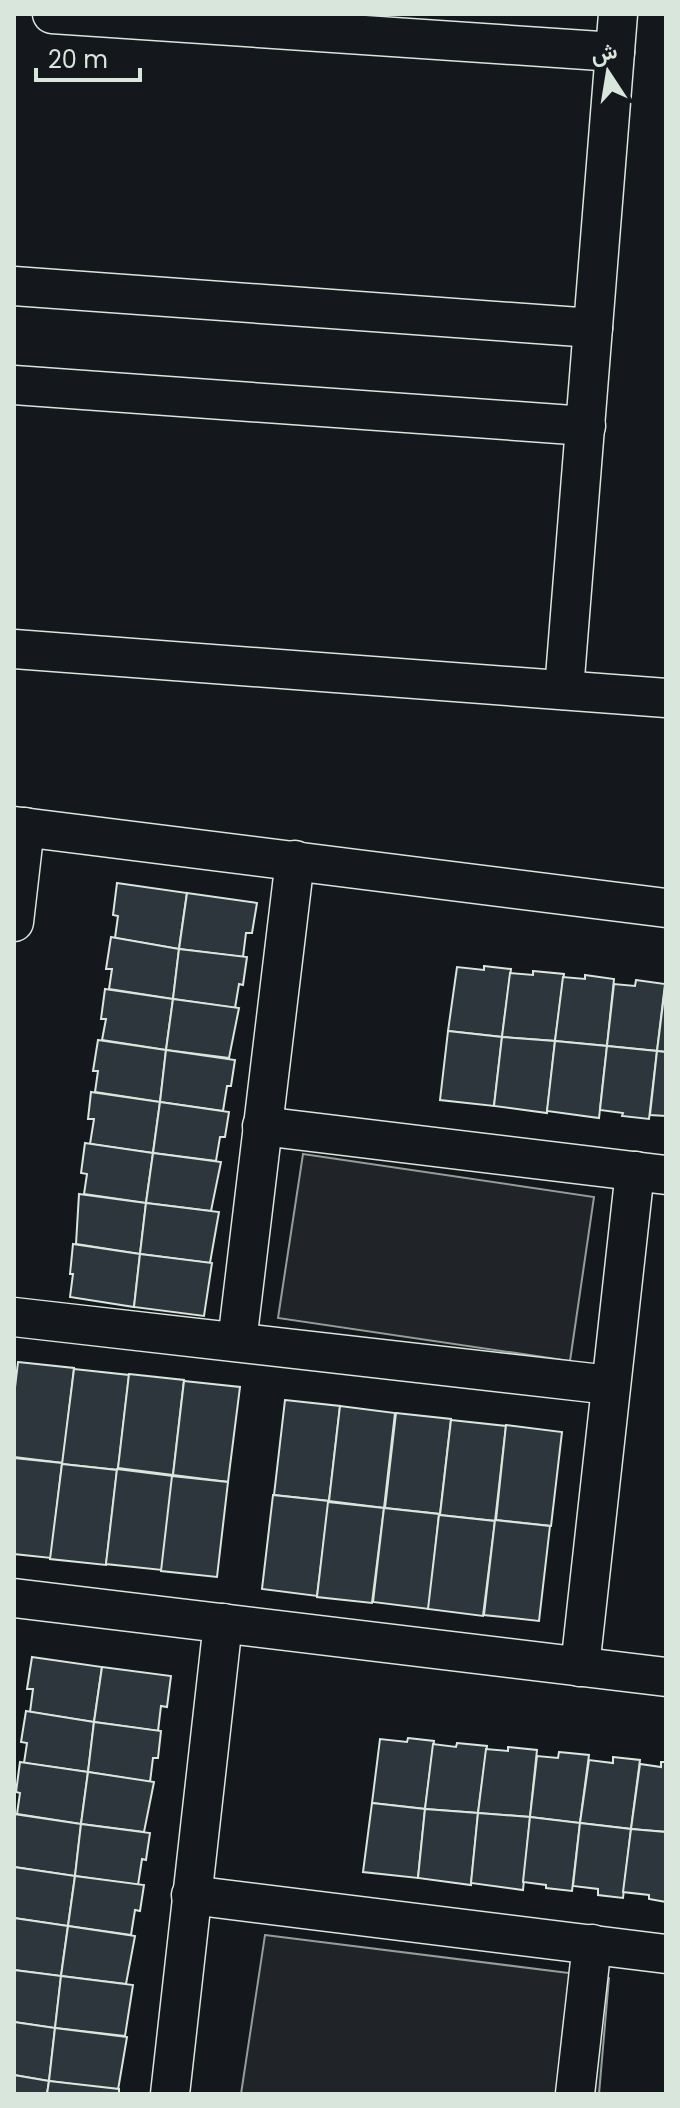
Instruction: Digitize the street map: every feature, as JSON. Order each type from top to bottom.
[{"type":"street","points":[[52,14],[615,52]]},
{"type":"street","points":[[564,690],[618,14]]},
{"type":"street","points":[[14,286],[593,328]]},
{"type":"street","points":[[14,385],[586,426]]},
{"type":"street","points":[[14,649],[666,698]]},
{"type":"street","points":[[14,922],[19,827],[666,908]]},
{"type":"street","points":[[237,1342],[295,860]]},
{"type":"street","points":[[262,1126],[650,1173],[610,1385],[580,1667]]},
{"type":"street","points":[[14,1317],[610,1385]]},
{"type":"street","points":[[14,1598],[666,1677]]},
{"type":"street","points":[[170,2094],[223,1623]]},
{"type":"street","points":[[191,1895],[666,1954]]},
{"type":"street","points":[[575,2094],[592,1944]]},
{"type":"shaded area","points":[[303,1154],[594,1197],[570,1361],[278,1318]]},
{"type":"shaded area","points":[[265,1935],[609,1978],[599,2094],[241,2094]]},
{"type":"building","points":[[117,883],[187,893],[179,949],[115,938],[118,916],[113,915]]},
{"type":"building","points":[[187,893],[257,903],[252,933],[246,933],[243,957],[179,949]]},
{"type":"building","points":[[111,937],[179,949],[173,999],[109,989],[112,969],[106,969]]},
{"type":"building","points":[[179,949],[247,957],[243,985],[239,984],[235,1008],[173,999]]},
{"type":"building","points":[[484,966],[511,969],[502,1037],[448,1031],[457,967],[484,970]]},
{"type":"building","points":[[533,971],[564,974],[555,1041],[502,1037],[510,973],[533,975]]},
{"type":"building","points":[[585,975],[614,979],[607,1046],[555,1041],[563,977],[585,979]]},
{"type":"building","points":[[636,980],[665,984],[657,1051],[607,1046],[614,984],[635,986]]},
{"type":"building","points":[[666,988],[666,1052],[657,1051]]},
{"type":"building","points":[[105,989],[173,999],[166,1050],[102,1040],[106,1019],[101,1019]]},
{"type":"building","points":[[173,999],[239,1008],[229,1058],[166,1050]]},
{"type":"building","points":[[448,1031],[502,1037],[494,1106],[440,1100]]},
{"type":"building","points":[[502,1037],[555,1041],[547,1113],[494,1106]]},
{"type":"building","points":[[98,1040],[166,1050],[160,1102],[95,1092],[98,1071],[93,1071]]},
{"type":"building","points":[[555,1041],[607,1046],[599,1118],[547,1111]]},
{"type":"building","points":[[607,1046],[657,1051],[649,1119],[600,1110]]},
{"type":"building","points":[[166,1050],[235,1060],[223,1111],[160,1102]]},
{"type":"building","points":[[657,1051],[666,1052],[666,1116],[650,1115]]},
{"type":"building","points":[[91,1092],[160,1102],[153,1153],[90,1144],[94,1119],[88,1119]]},
{"type":"building","points":[[160,1102],[229,1112],[225,1137],[220,1137],[216,1161],[153,1153]]},
{"type":"building","points":[[85,1143],[153,1153],[146,1203],[84,1194],[87,1174],[81,1173]]},
{"type":"building","points":[[153,1153],[221,1162],[211,1211],[146,1203]]},
{"type":"building","points":[[79,1194],[146,1203],[140,1254],[76,1244]]},
{"type":"building","points":[[146,1203],[219,1212],[210,1263],[140,1254]]},
{"type":"building","points":[[73,1244],[140,1254],[134,1307],[70,1297]]},
{"type":"building","points":[[140,1254],[212,1263],[204,1316],[134,1307]]},
{"type":"building","points":[[18,1362],[74,1368],[63,1463],[14,1457],[14,1396]]},
{"type":"building","points":[[74,1369],[129,1375],[118,1470],[62,1464]]},
{"type":"building","points":[[129,1374],[184,1380],[173,1475],[118,1468]]},
{"type":"building","points":[[184,1381],[240,1387],[228,1482],[173,1475]]},
{"type":"building","points":[[285,1400],[340,1406],[329,1501],[274,1495]]},
{"type":"building","points":[[340,1406],[395,1413],[384,1508],[329,1501]]},
{"type":"building","points":[[396,1413],[451,1419],[440,1514],[385,1508]]},
{"type":"building","points":[[451,1420],[506,1426],[495,1521],[440,1515]]},
{"type":"building","points":[[506,1425],[562,1432],[551,1526],[496,1520]]},
{"type":"building","points":[[14,1458],[62,1463],[51,1558],[14,1554]]},
{"type":"building","points":[[62,1464],[117,1470],[106,1565],[50,1559]]},
{"type":"building","points":[[117,1469],[173,1476],[162,1570],[106,1564]]},
{"type":"building","points":[[172,1476],[228,1482],[217,1577],[161,1571]]},
{"type":"building","points":[[273,1495],[329,1501],[317,1596],[262,1589]]},
{"type":"building","points":[[328,1502],[384,1508],[372,1603],[317,1597]]},
{"type":"building","points":[[384,1508],[439,1514],[429,1609],[373,1602]]},
{"type":"building","points":[[439,1515],[495,1521],[483,1616],[428,1609]]},
{"type":"building","points":[[495,1520],[550,1526],[539,1621],[484,1615]]},
{"type":"building","points":[[32,1657],[102,1667],[94,1722],[30,1712],[33,1689],[27,1689]]},
{"type":"building","points":[[102,1667],[171,1676],[167,1707],[161,1706],[158,1731],[94,1722]]},
{"type":"building","points":[[26,1711],[94,1722],[88,1772],[24,1763],[27,1743],[21,1742]]},
{"type":"building","points":[[94,1722],[161,1731],[158,1758],[153,1758],[150,1782],[88,1772]]},
{"type":"building","points":[[408,1738],[434,1741],[425,1809],[372,1803],[380,1739],[407,1742]]},
{"type":"building","points":[[457,1743],[487,1746],[478,1813],[425,1809],[433,1744],[456,1747]]},
{"type":"building","points":[[508,1747],[537,1750],[530,1817],[478,1813],[486,1749],[508,1751]]},
{"type":"building","points":[[559,1752],[589,1755],[580,1823],[530,1817],[537,1756],[558,1758]]},
{"type":"building","points":[[613,1757],[640,1760],[631,1829],[580,1823],[589,1760],[613,1763]]},
{"type":"building","points":[[20,1762],[88,1772],[81,1824],[17,1814]]},
{"type":"building","points":[[661,1762],[666,1762],[666,1832],[631,1829],[640,1764],[661,1767]]},
{"type":"building","points":[[88,1772],[154,1782],[144,1832],[81,1824]]},
{"type":"building","points":[[372,1803],[425,1809],[418,1878],[363,1872]]},
{"type":"building","points":[[425,1809],[478,1813],[471,1885],[418,1878]]},
{"type":"building","points":[[478,1813],[530,1817],[523,1890],[471,1883]]},
{"type":"building","points":[[14,1814],[81,1824],[75,1876],[14,1867]]},
{"type":"building","points":[[530,1817],[580,1823],[572,1891],[523,1882]]},
{"type":"building","points":[[580,1823],[631,1829],[623,1898],[598,1895],[598,1889],[573,1886]]},
{"type":"building","points":[[81,1824],[150,1833],[138,1885],[75,1876]]},
{"type":"building","points":[[631,1829],[666,1832],[666,1902],[649,1899],[649,1895],[623,1892]]},
{"type":"building","points":[[14,1867],[75,1876],[68,1926],[14,1918]]},
{"type":"building","points":[[75,1876],[144,1885],[140,1911],[135,1910],[131,1935],[68,1926]]},
{"type":"building","points":[[14,1918],[68,1926],[61,1976],[14,1970]]},
{"type":"building","points":[[68,1926],[135,1936],[126,1984],[61,1976]]},
{"type":"building","points":[[14,1970],[61,1976],[55,2028],[14,2022]]},
{"type":"building","points":[[61,1976],[133,1985],[125,2036],[55,2028]]},
{"type":"building","points":[[14,2022],[55,2028],[49,2081],[14,2075]]},
{"type":"building","points":[[55,2028],[127,2037],[118,2090],[49,2081]]},
{"type":"building","points":[[14,2075],[49,2081],[47,2094],[14,2094]]},
{"type":"building","points":[[49,2081],[119,2089],[119,2094],[47,2094]]}]
